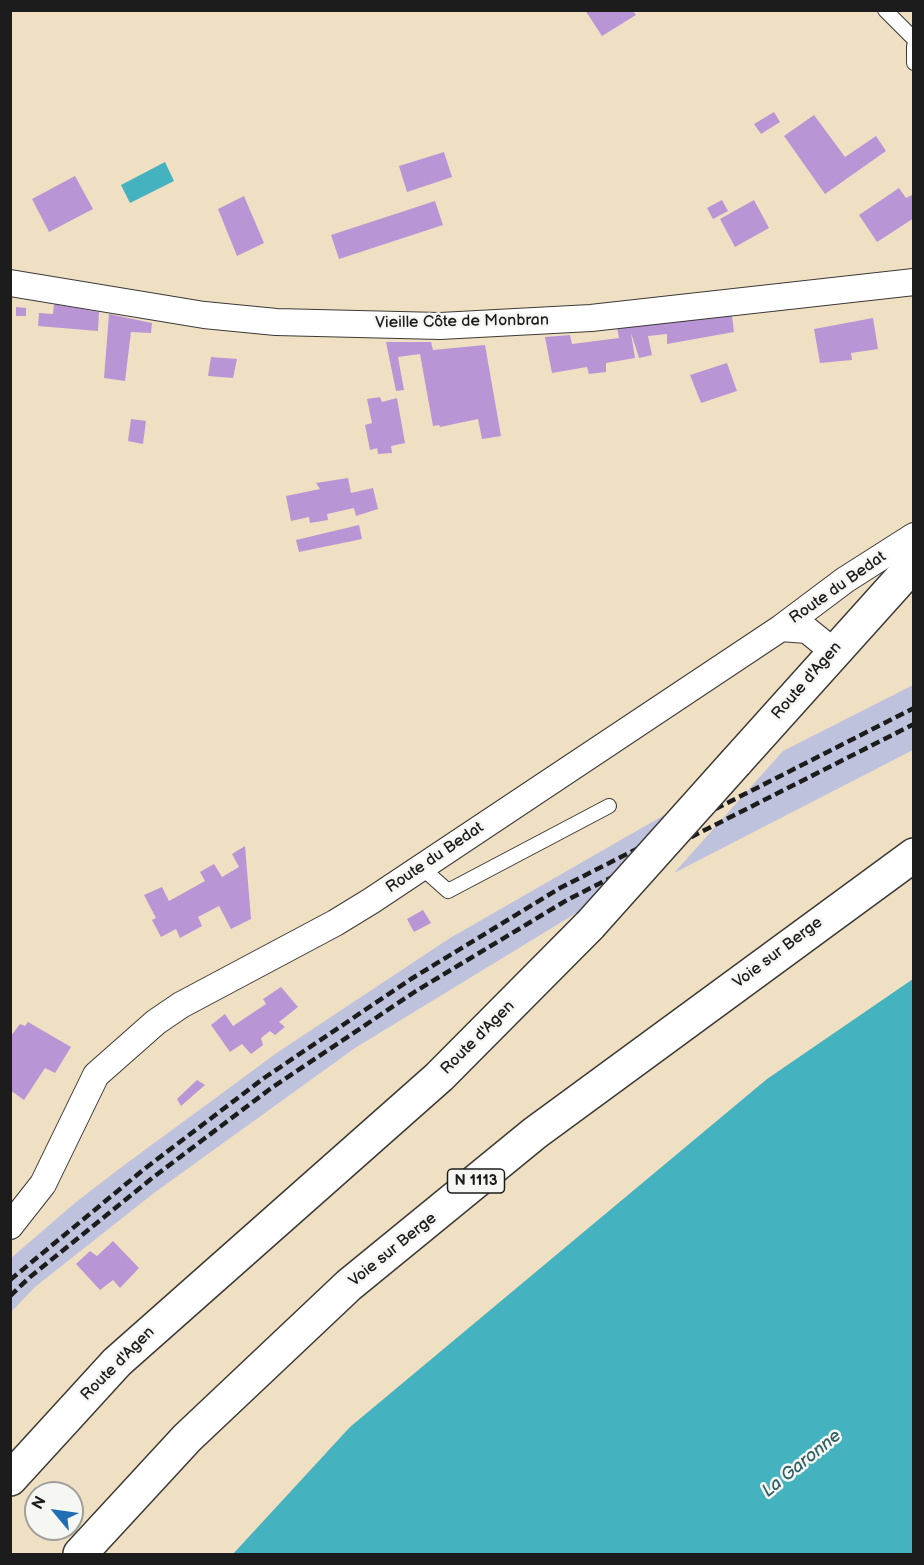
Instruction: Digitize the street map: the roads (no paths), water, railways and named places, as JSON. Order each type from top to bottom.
[{"type":"main road","name":"Route d'Agen","points":[[10,1479],[117,1362],[439,1077],[590,925],[833,651],[914,564]]},
{"type":"main road","name":"Voie sur Berge","points":[[80,1554],[187,1438],[349,1286],[535,1133],[914,855]]},
{"type":"street","name":"Vieille Côte de Monbran","points":[[10,283],[204,315],[276,322],[440,326],[591,318],[914,282]]},
{"type":"street","name":"Route du Bedat","points":[[10,1226],[43,1184],[96,1075],[106,1064],[181,1005],[335,923],[781,628],[845,580],[914,536]]},
{"type":"street","points":[[781,628],[807,630],[833,651]]},
{"type":"lane","points":[[885,10],[914,39]]},
{"type":"lane","points":[[914,46],[914,63]]},
{"type":"lane","points":[[421,867],[448,891],[609,806]]},
{"type":"water","points":[[165,162],[174,181],[130,203],[121,185]]},
{"type":"water","name":"La Garonne","points":[[913,979],[913,1554],[233,1554],[350,1427],[767,1079]]},
{"type":"railway","points":[[10,1280],[143,1170],[264,1078],[411,979],[560,888],[914,708]]},
{"type":"railway","points":[[10,1296],[30,1277],[151,1179],[270,1089],[416,991],[567,900],[914,724]]}]
